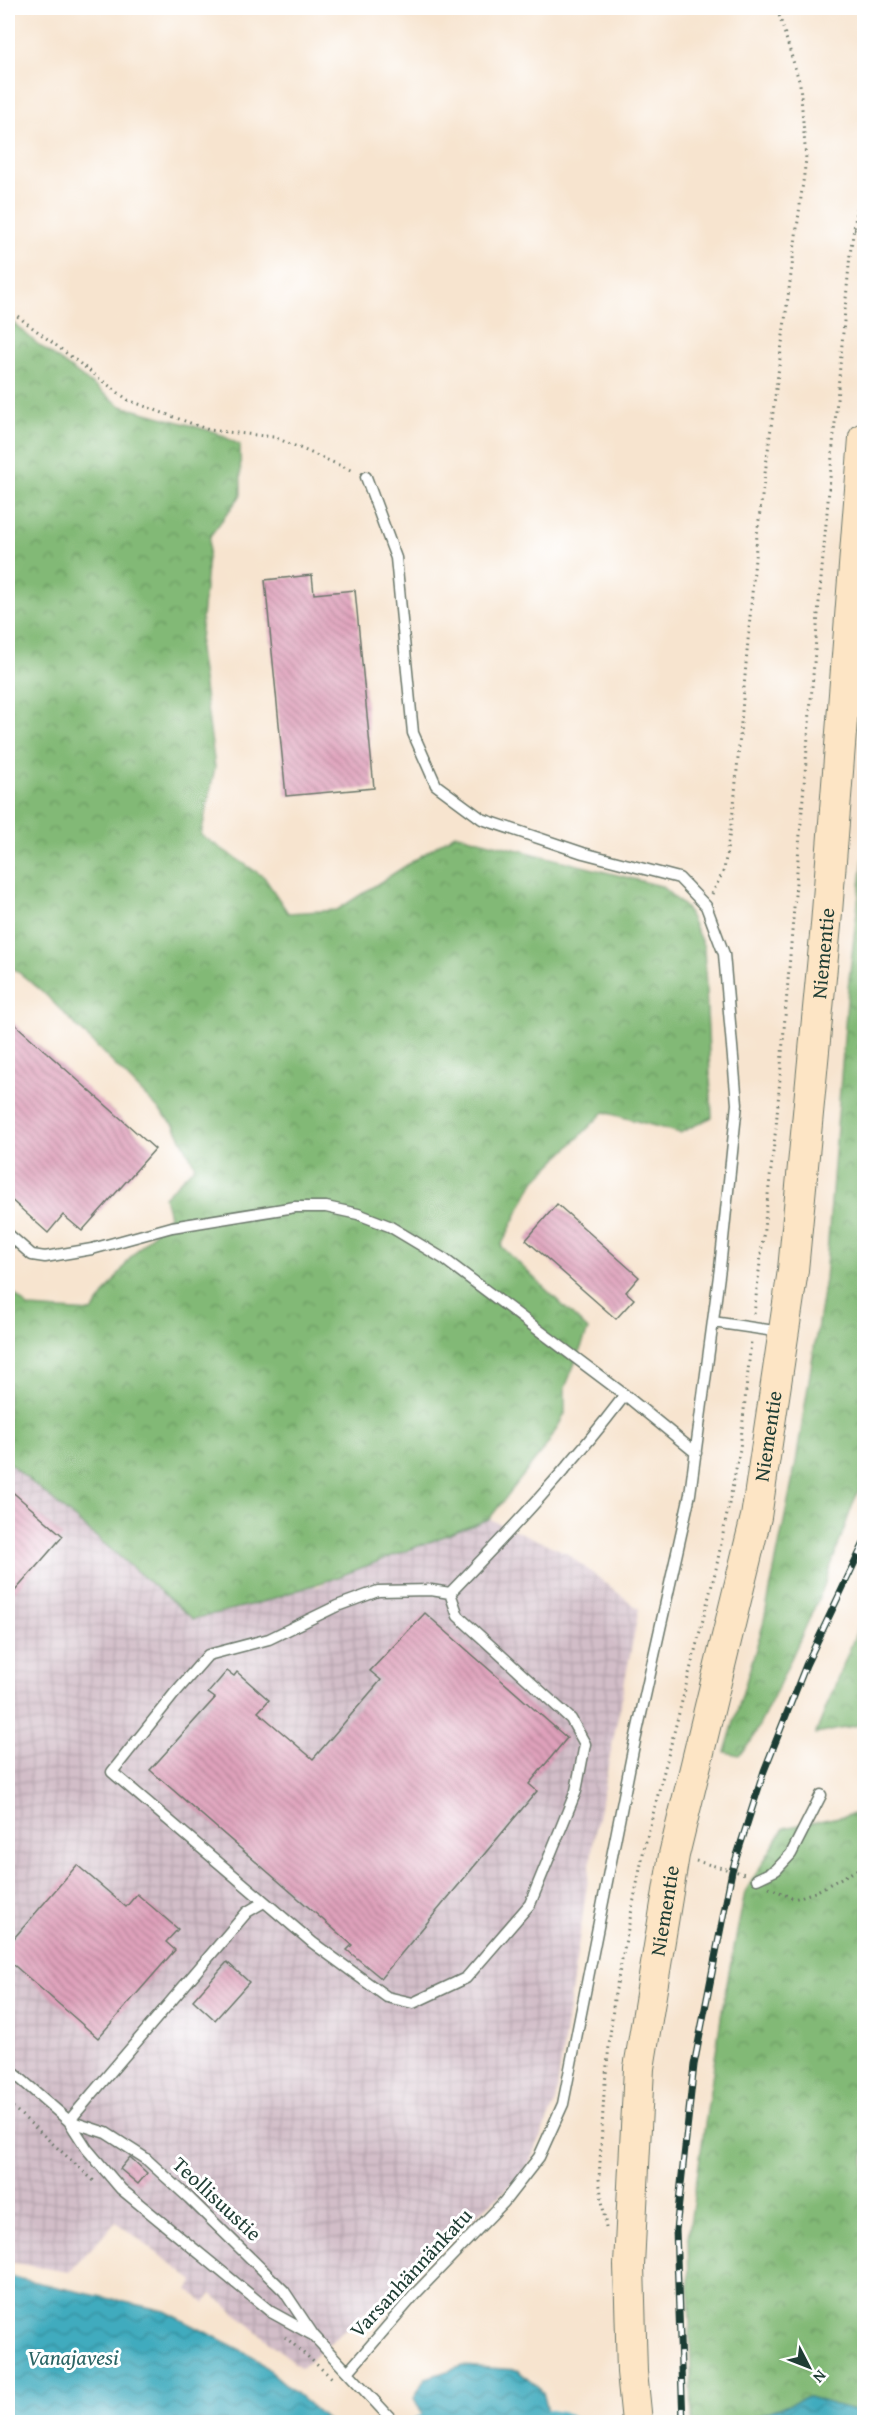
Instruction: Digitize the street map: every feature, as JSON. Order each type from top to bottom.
[{"type":"main road","name":"Niementie","points":[[638,2422],[632,2372],[629,2265],[639,2068],[674,1856],[756,1517],[793,1270],[826,925],[864,438]]},
{"type":"lane","points":[[366,477],[396,558],[413,733],[436,785],[482,819],[583,853],[679,878],[706,906]]},
{"type":"lane","name":"Varsanhännänkatu","points":[[348,2372],[416,2293],[504,2202],[539,2157],[562,2104],[633,1750],[690,1494],[713,1322],[737,1104],[724,954],[706,906]]},
{"type":"lane","points":[[8,1234],[32,1255],[45,1257],[92,1249],[172,1227],[295,1207],[326,1207],[358,1214],[389,1226],[444,1259],[625,1395],[696,1453]]},
{"type":"lane","points":[[713,1322],[784,1333]]},
{"type":"lane","points":[[450,1593],[518,1523],[588,1444],[625,1395]]},
{"type":"lane","points":[[431,1590],[450,1593],[458,1616],[571,1719],[585,1744],[576,1791],[530,1904],[466,1978],[413,2003],[387,1997],[313,1943],[112,1772],[208,1655],[269,1639],[337,1606],[378,1591],[431,1590]]},
{"type":"lane","points":[[757,1879],[776,1870],[790,1854],[821,1795]]},
{"type":"lane","points":[[69,2121],[247,1912],[264,1902]]},
{"type":"lane","name":"Teollisuustie","points":[[8,2068],[69,2121],[87,2149],[121,2189],[271,2312],[314,2336]]},
{"type":"lane","name":"Teollisuustie","points":[[69,2121],[106,2133],[145,2158],[284,2291],[314,2336],[394,2422]]},
{"type":"path","points":[[706,906],[724,870],[734,805],[757,534],[806,159],[800,84],[777,8]]},
{"type":"path","points":[[607,2236],[600,2179],[604,2093],[614,1999],[644,1849],[716,1569],[740,1449],[776,1127],[850,254],[864,164]]},
{"type":"path","points":[[854,229],[864,230]]},
{"type":"path","points":[[8,309],[128,400],[209,430],[274,437],[366,477]]},
{"type":"path","points":[[8,2103],[96,2183]]},
{"type":"shaded area","points":[[8,1357],[287,1562],[317,1587],[332,1579],[489,1519],[565,1552],[639,1609],[594,1838],[555,2103],[525,2173],[301,2368],[212,2294],[205,2303],[188,2290],[194,2281],[116,2222],[69,2272],[8,2262]]},
{"type":"green space","points":[[8,318],[35,342],[121,406],[215,432],[240,445],[241,495],[210,536],[199,650],[215,767],[201,835],[264,877],[288,913],[337,910],[455,834],[661,886],[686,908],[704,947],[712,1117],[680,1133],[604,1112],[533,1183],[501,1246],[588,1330],[565,1388],[565,1414],[547,1445],[489,1519],[332,1579],[262,1602],[193,1619],[8,1462],[8,1288],[29,1308],[92,1312],[131,1257],[169,1216],[164,1197],[195,1166],[174,1125],[42,991],[8,964]]},
{"type":"green space","points":[[864,852],[864,1481],[854,1501],[822,1591],[752,1740],[739,1755],[725,1752],[763,1625],[796,1462],[825,1279],[848,988]]},
{"type":"green space","points":[[864,1613],[864,1724],[816,1734],[816,1733]]},
{"type":"green space","points":[[864,1812],[864,2403],[853,2410],[808,2397],[741,2422],[692,2422],[688,2237],[724,1998],[745,1892],[784,1828]]},
{"type":"water","name":"Vanajavesi","points":[[8,2276],[165,2311],[254,2357],[329,2422],[8,2422]]},
{"type":"water","points":[[463,2366],[517,2370],[543,2392],[550,2419],[546,2422],[426,2422],[414,2398],[425,2378]]},
{"type":"water","points":[[808,2397],[853,2410],[864,2403],[864,2422],[741,2422]]},
{"type":"building","points":[[312,575],[314,594],[355,590],[374,788],[286,796],[265,580]]},
{"type":"building","points":[[8,1018],[155,1149],[82,1231],[63,1215],[48,1233],[8,1197]]},
{"type":"building","points":[[557,1204],[639,1277],[626,1292],[634,1299],[616,1319],[526,1240]]},
{"type":"building","points":[[8,1488],[63,1536],[8,1599]]},
{"type":"building","points":[[425,1613],[567,1738],[529,1784],[537,1791],[381,1978],[347,1950],[352,1945],[150,1770],[215,1698],[208,1693],[227,1671],[234,1676],[237,1672],[269,1700],[258,1712],[313,1759],[381,1680],[370,1671]]},
{"type":"building","points":[[77,1865],[126,1907],[137,1894],[178,1929],[166,1942],[175,1950],[98,2038],[8,1960],[8,1945]]},
{"type":"building","points":[[227,1962],[249,1982],[215,2020],[193,2000]]},
{"type":"building","points":[[130,2157],[147,2173],[138,2184],[120,2169]]},
{"type":"waterway","points":[[548,2412],[569,2416],[576,2422]]},
{"type":"waterway","points":[[411,2422],[422,2417]]},
{"type":"railway","points":[[683,2422],[676,2230],[694,2065],[732,1871],[764,1771],[806,1665],[864,1543]]}]
